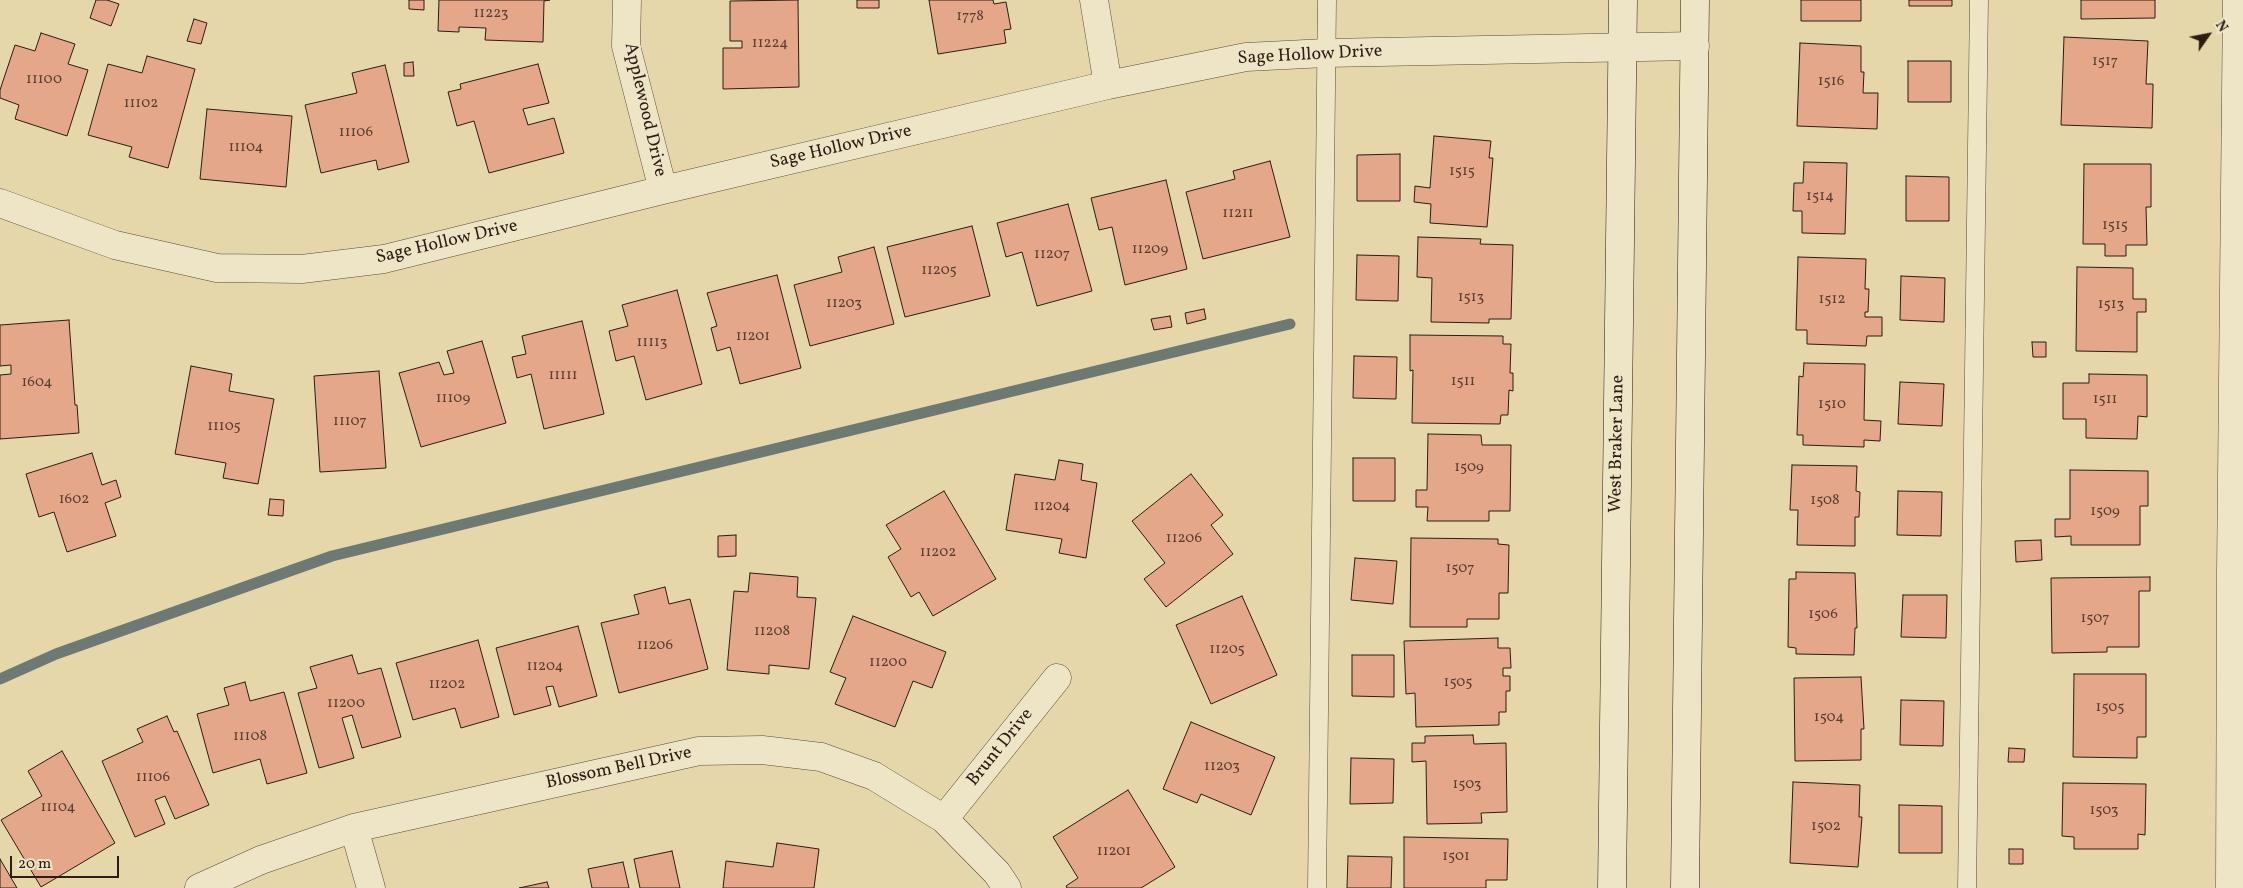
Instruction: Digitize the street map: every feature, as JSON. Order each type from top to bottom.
[{"type":"street","name":"Applewood Drive","points":[[627,0],[626,46],[663,190]]},
{"type":"street","points":[[1094,0],[1108,85]]},
{"type":"street","name":"West Braker Lane","points":[[1612,888],[1623,0]]},
{"type":"street","points":[[1685,888],[1695,0]]},
{"type":"street","points":[[2230,888],[2237,573],[2237,0]]},
{"type":"street","name":"Sage Hollow Drive","points":[[0,203],[115,245],[217,268],[302,269],[384,259],[663,190],[1108,85],[1246,56],[1695,46]]},
{"type":"street","name":"Brunt Drive","points":[[944,819],[1057,678]]},
{"type":"street","name":"Blossom Bell Drive","points":[[199,888],[261,860],[354,828],[699,751],[762,750],[821,757],[874,776],[944,819],[998,873],[1007,888]]},
{"type":"street","points":[[354,828],[371,888]]},
{"type":"lane","points":[[1318,888],[1327,0]]},
{"type":"lane","points":[[1967,888],[1979,0]]},
{"type":"building","points":[[96,0],[107,0],[119,4],[111,26],[90,18]]},
{"type":"building","points":[[409,0],[424,0],[424,10],[409,9]]},
{"type":"building","points":[[439,0],[550,0],[544,1],[543,42],[485,40],[486,28],[459,27],[459,32],[438,31]]},
{"type":"building","points":[[798,0],[799,87],[723,89],[723,48],[742,48],[742,41],[730,41],[730,1]]},
{"type":"building","points":[[857,0],[879,0],[879,8],[857,8]]},
{"type":"building","points":[[929,0],[993,0],[994,4],[1006,2],[1011,29],[1004,30],[1006,43],[938,54]]},
{"type":"building","points":[[1801,0],[1861,0],[1861,21],[1801,21]]},
{"type":"building","points":[[1909,0],[1952,0],[1952,6],[1909,6]]},
{"type":"building","points":[[2081,0],[2155,0],[2155,18],[2081,19]]},
{"type":"building","points":[[194,19],[207,23],[201,44],[187,41]]},
{"type":"building","points":[[41,33],[75,44],[68,64],[88,70],[67,136],[15,119],[19,105],[0,98],[0,90],[15,45],[35,51]]},
{"type":"building","points":[[2064,37],[2148,41],[2146,84],[2153,84],[2152,128],[2061,125]]},
{"type":"building","points":[[1800,43],[1861,46],[1861,72],[1864,72],[1863,93],[1878,93],[1877,129],[1797,126]]},
{"type":"building","points":[[147,56],[195,69],[168,168],[129,157],[132,147],[88,135],[108,64],[142,73]]},
{"type":"building","points":[[1908,61],[1951,61],[1951,102],[1908,102]]},
{"type":"building","points":[[413,62],[414,76],[404,76],[404,63]]},
{"type":"building","points":[[538,64],[549,103],[523,109],[528,125],[554,118],[564,153],[489,173],[474,121],[457,126],[448,92],[461,89],[460,84]]},
{"type":"building","points":[[385,65],[409,162],[378,170],[376,160],[321,173],[305,105],[357,93],[352,73]]},
{"type":"building","points":[[207,109],[292,116],[286,187],[200,179]]},
{"type":"building","points":[[1434,136],[1491,141],[1489,158],[1493,158],[1487,227],[1430,223],[1431,204],[1414,202],[1415,186],[1430,188]]},
{"type":"building","points":[[1400,154],[1400,201],[1357,201],[1357,155]]},
{"type":"building","points":[[1270,161],[1290,237],[1203,259],[1186,192],[1235,179],[1233,171]]},
{"type":"building","points":[[1804,162],[1847,163],[1845,234],[1802,233],[1802,211],[1793,211],[1794,183],[1803,183]]},
{"type":"building","points":[[2084,164],[2151,164],[2151,207],[2146,207],[2147,245],[2126,245],[2126,256],[2105,256],[2105,244],[2083,244]]},
{"type":"building","points":[[1906,176],[1949,177],[1949,221],[1906,221]]},
{"type":"building","points":[[1166,180],[1187,269],[1125,285],[1112,227],[1099,230],[1091,198]]},
{"type":"building","points":[[1068,204],[1092,291],[1037,306],[1022,252],[1006,257],[997,223]]},
{"type":"building","points":[[972,226],[990,296],[905,317],[887,247]]},
{"type":"building","points":[[1418,237],[1481,239],[1480,244],[1513,245],[1511,319],[1489,319],[1489,323],[1431,322],[1432,278],[1417,277]]},
{"type":"building","points":[[874,247],[894,324],[810,346],[794,285],[842,272],[838,257]]},
{"type":"building","points":[[1357,255],[1399,256],[1398,301],[1356,300]]},
{"type":"building","points":[[1798,257],[1866,259],[1865,289],[1869,289],[1868,312],[1865,312],[1865,317],[1882,317],[1882,336],[1867,336],[1866,346],[1807,344],[1807,330],[1796,330]]},
{"type":"building","points":[[2077,267],[2133,268],[2133,299],[2146,299],[2146,312],[2137,312],[2137,352],[2076,351]]},
{"type":"building","points":[[777,275],[801,368],[740,384],[730,347],[717,351],[711,328],[717,326],[707,293]]},
{"type":"building","points":[[1901,276],[1945,278],[1944,322],[1900,320]]},
{"type":"building","points":[[677,290],[702,384],[646,400],[634,356],[616,361],[609,331],[628,326],[622,305]]},
{"type":"building","points":[[1204,309],[1206,319],[1187,324],[1185,313]]},
{"type":"building","points":[[1170,316],[1172,327],[1154,330],[1151,319]]},
{"type":"building","points":[[69,320],[75,405],[77,405],[79,433],[0,439],[0,375],[11,374],[11,365],[0,366],[0,325]]},
{"type":"building","points":[[582,321],[604,414],[544,429],[531,374],[517,378],[512,357],[526,354],[522,336]]},
{"type":"building","points":[[1410,335],[1503,336],[1503,344],[1511,344],[1510,373],[1513,373],[1513,391],[1509,390],[1508,415],[1501,415],[1500,424],[1412,423],[1413,370],[1410,371]]},
{"type":"building","points":[[482,341],[506,423],[421,447],[399,373],[439,362],[444,375],[454,373],[447,351]]},
{"type":"building","points":[[2032,342],[2046,342],[2046,357],[2033,357]]},
{"type":"building","points":[[1354,356],[1397,357],[1396,399],[1353,398]]},
{"type":"building","points":[[1804,363],[1865,364],[1864,420],[1881,421],[1880,441],[1864,440],[1864,447],[1803,445],[1803,435],[1797,435],[1799,376],[1803,377]]},
{"type":"building","points":[[191,366],[232,374],[229,391],[274,399],[258,484],[223,478],[226,463],[175,454]]},
{"type":"building","points":[[379,371],[386,468],[320,472],[314,376]]},
{"type":"building","points":[[2089,374],[2147,375],[2147,417],[2138,416],[2137,439],[2086,438],[2086,419],[2063,419],[2063,383],[2089,383]]},
{"type":"building","points":[[1900,382],[1944,384],[1942,426],[1898,424]]},
{"type":"building","points":[[1428,434],[1481,435],[1482,445],[1511,445],[1510,511],[1489,511],[1489,521],[1427,521],[1428,507],[1416,507],[1416,490],[1427,490]]},
{"type":"building","points":[[92,453],[102,485],[116,480],[121,497],[105,503],[116,536],[67,552],[54,512],[39,517],[26,474]]},
{"type":"building","points":[[1353,458],[1395,458],[1395,501],[1353,501]]},
{"type":"building","points":[[1059,460],[1083,464],[1081,480],[1097,483],[1086,558],[1059,553],[1062,539],[1006,530],[1015,474],[1055,480]]},
{"type":"building","points":[[1792,465],[1857,466],[1856,491],[1860,492],[1859,517],[1855,517],[1855,546],[1797,545],[1798,510],[1790,510]]},
{"type":"building","points":[[2070,470],[2148,471],[2148,506],[2140,506],[2140,545],[2071,545],[2071,536],[2055,537],[2055,519],[2070,519]]},
{"type":"building","points":[[1191,474],[1223,515],[1211,525],[1233,554],[1166,607],[1144,579],[1165,563],[1132,521]]},
{"type":"building","points":[[944,491],[996,579],[933,616],[919,592],[911,597],[888,557],[901,549],[886,525]]},
{"type":"building","points":[[1898,491],[1942,492],[1941,536],[1897,535]]},
{"type":"building","points":[[270,499],[284,500],[283,516],[268,515]]},
{"type":"building","points":[[736,535],[736,556],[718,557],[718,536]]},
{"type":"building","points":[[1411,538],[1498,539],[1498,544],[1509,545],[1508,593],[1499,593],[1499,619],[1467,619],[1467,627],[1410,627]]},
{"type":"building","points":[[2041,540],[2042,560],[2016,562],[2015,541]]},
{"type":"building","points":[[1355,558],[1397,561],[1393,604],[1351,600]]},
{"type":"building","points":[[1796,572],[1855,573],[1857,628],[1855,628],[1854,655],[1796,654],[1796,648],[1788,647],[1789,579],[1796,579]]},
{"type":"building","points":[[750,573],[798,577],[797,597],[816,598],[809,669],[769,665],[769,674],[727,670],[734,591],[748,592]]},
{"type":"building","points":[[2150,577],[2150,591],[2139,591],[2139,647],[2107,647],[2107,652],[2052,653],[2051,578]]},
{"type":"building","points":[[665,587],[669,604],[690,599],[708,669],[619,693],[601,623],[639,614],[634,595]]},
{"type":"building","points":[[1903,595],[1947,595],[1946,638],[1901,637]]},
{"type":"building","points":[[1242,596],[1277,675],[1211,704],[1176,625]]},
{"type":"building","points":[[853,616],[946,652],[932,688],[913,681],[895,727],[835,704],[846,678],[830,672]]},
{"type":"building","points":[[578,626],[597,696],[559,707],[553,686],[546,687],[551,705],[514,715],[496,648]]},
{"type":"building","points":[[1498,638],[1498,648],[1510,648],[1511,668],[1503,668],[1503,676],[1510,676],[1510,691],[1506,691],[1506,712],[1499,712],[1499,725],[1416,727],[1415,693],[1406,694],[1404,641]]},
{"type":"building","points":[[478,640],[499,717],[461,728],[455,708],[413,720],[396,663]]},
{"type":"building","points":[[352,655],[358,674],[381,668],[401,737],[362,748],[352,715],[342,718],[354,758],[319,768],[298,693],[317,688],[310,667]]},
{"type":"building","points":[[1352,655],[1394,655],[1394,697],[1352,696]]},
{"type":"building","points":[[2074,674],[2146,674],[2146,737],[2137,737],[2137,758],[2073,757]]},
{"type":"building","points":[[1861,677],[1864,729],[1861,729],[1861,760],[1795,761],[1794,678]]},
{"type":"building","points":[[245,682],[250,701],[284,692],[307,773],[267,784],[260,759],[213,773],[197,714],[229,705],[224,688]]},
{"type":"building","points":[[1901,700],[1944,701],[1943,746],[1900,745]]},
{"type":"building","points":[[167,716],[174,732],[177,731],[209,805],[175,819],[165,796],[155,800],[165,824],[135,837],[102,761],[143,742],[137,729]]},
{"type":"building","points":[[1191,722],[1275,757],[1251,815],[1201,794],[1197,803],[1163,789]]},
{"type":"building","points":[[1473,735],[1474,744],[1506,743],[1507,812],[1481,813],[1482,823],[1427,824],[1426,761],[1412,762],[1412,743],[1425,743],[1425,736]]},
{"type":"building","points":[[2009,748],[2025,749],[2024,762],[2008,762]]},
{"type":"building","points":[[62,751],[115,843],[41,887],[1,820],[42,796],[28,771]]},
{"type":"building","points":[[1351,758],[1394,759],[1393,803],[1350,804]]},
{"type":"building","points":[[1793,782],[1860,785],[1859,817],[1862,817],[1858,867],[1790,863]]},
{"type":"building","points":[[2063,783],[2146,784],[2145,835],[2138,834],[2138,849],[2074,849],[2074,837],[2062,836]]},
{"type":"building","points":[[1128,790],[1175,867],[1141,888],[1067,888],[1066,886],[1078,878],[1053,837]]},
{"type":"building","points":[[1899,805],[1942,806],[1942,853],[1899,853]]},
{"type":"building","points":[[1404,837],[1508,839],[1507,880],[1486,880],[1486,888],[1404,888]]},
{"type":"building","points":[[777,843],[819,849],[814,888],[723,888],[726,861],[773,867]]},
{"type":"building","points":[[2009,849],[2023,849],[2023,864],[2009,864]]},
{"type":"building","points":[[672,851],[680,888],[640,888],[634,859]]},
{"type":"building","points":[[1348,856],[1392,857],[1391,888],[1347,888]]},
{"type":"building","points":[[0,859],[17,888],[0,888]]},
{"type":"building","points":[[623,862],[629,888],[592,888],[588,869]]},
{"type":"building","points":[[547,882],[549,888],[519,888]]},
{"type":"waterway","points":[[0,679],[56,654],[332,556],[1290,324]]}]
